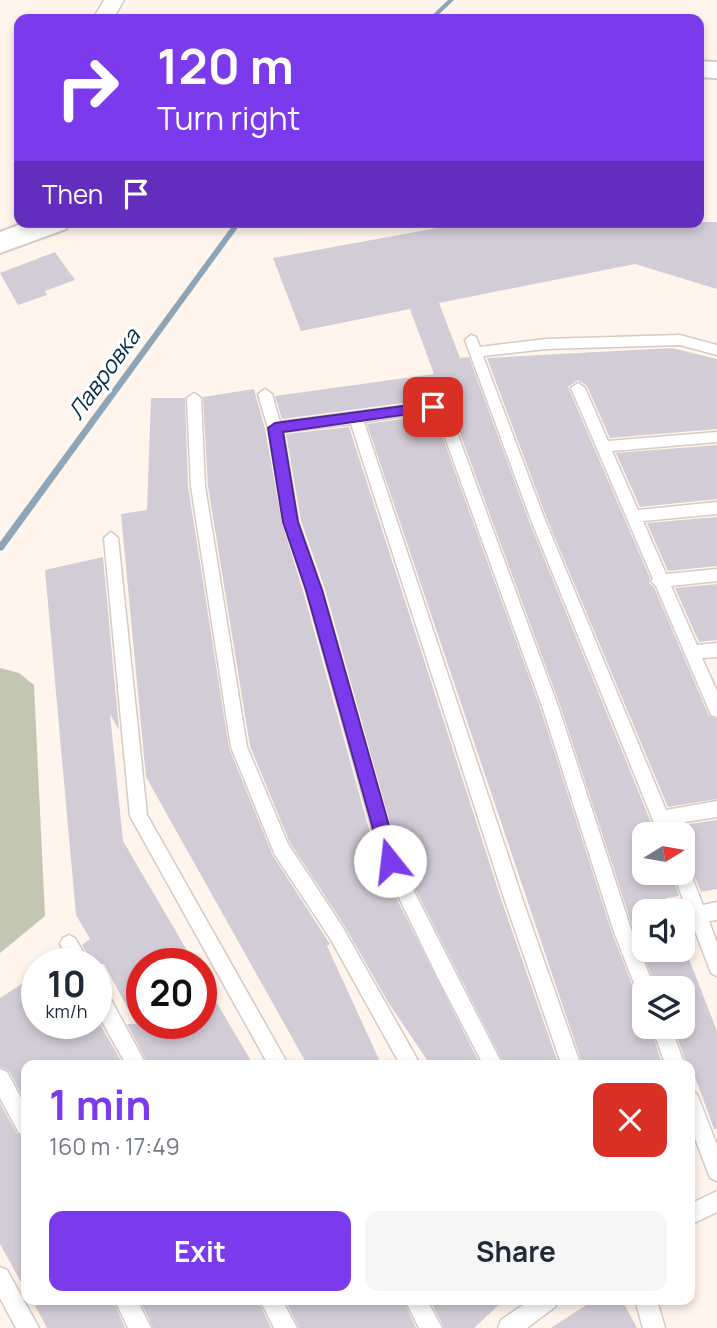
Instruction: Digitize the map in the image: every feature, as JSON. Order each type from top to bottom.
[{"type":"highway","points":[[0,243],[40,228]]},
{"type":"lane","points":[[663,822],[538,520],[473,346],[680,340],[717,350]]},
{"type":"lane","points":[[578,388],[659,581],[717,710]]},
{"type":"lane","points":[[265,394],[275,428],[291,522],[314,590],[390,861],[491,1060]]},
{"type":"lane","points":[[194,398],[198,486],[239,747],[281,849],[336,932],[408,1060]]},
{"type":"lane","points":[[275,428],[433,407],[445,419],[551,709],[623,932],[641,976]]},
{"type":"lane","points":[[356,418],[514,901],[570,1060]]},
{"type":"lane","points":[[602,447],[717,437]]},
{"type":"lane","points":[[633,516],[717,508]]},
{"type":"lane","points":[[111,538],[139,816],[277,1060]]},
{"type":"lane","points":[[659,581],[717,575]]},
{"type":"lane","points":[[692,652],[717,650]]},
{"type":"lane","points":[[679,822],[717,808]]},
{"type":"lane","points":[[687,886],[717,967]]},
{"type":"lane","points":[[698,915],[717,911]]},
{"type":"lane","points":[[69,944],[71,948]]},
{"type":"lane","points":[[112,1020],[135,1060]]},
{"type":"lane","points":[[666,1039],[674,1060]]},
{"type":"lane","points":[[0,1079],[21,1116]]},
{"type":"lane","points":[[695,1114],[717,1171]]},
{"type":"lane","points":[[695,1212],[717,1201]]},
{"type":"lane","points":[[0,1277],[27,1328]]},
{"type":"lane","points":[[128,1305],[140,1328]]},
{"type":"lane","points":[[274,1305],[286,1328]]},
{"type":"lane","points":[[418,1305],[431,1328]]},
{"type":"lane","points":[[509,1328],[541,1305]]},
{"type":"lane","points":[[647,1305],[654,1328]]},
{"type":"green space","points":[[0,668],[19,673],[34,685],[45,916],[0,953]]},
{"type":"building","points":[[704,222],[717,222],[717,289],[635,264],[439,303],[460,358],[469,357],[529,521],[651,822],[632,822],[632,886],[676,886],[679,896],[666,899],[632,899],[632,925],[561,708],[454,417],[440,401],[433,399],[282,419],[275,396],[434,374],[410,309],[301,331],[273,258],[437,228],[704,228]]},
{"type":"building","points":[[55,252],[75,280],[45,291],[47,295],[18,305],[0,273]]},
{"type":"building","points":[[672,348],[717,359],[717,429],[610,438],[587,386],[578,380],[568,387],[650,578],[649,583],[654,587],[709,716],[717,719],[717,799],[668,807],[547,519],[487,358]]},
{"type":"building","points":[[254,389],[265,429],[282,523],[378,862],[478,1060],[427,1060],[290,843],[250,746],[208,486],[203,397]]},
{"type":"building","points":[[151,398],[185,398],[188,486],[229,748],[273,856],[330,944],[327,946],[379,1060],[305,1060],[146,777],[121,514],[147,510]]},
{"type":"building","points":[[429,415],[437,422],[541,710],[612,933],[632,984],[632,1039],[654,1039],[661,1060],[581,1060],[367,424]]},
{"type":"building","points":[[349,427],[502,902],[557,1060],[502,1060],[400,859],[325,589],[301,521],[286,434]]},
{"type":"building","points":[[717,445],[717,499],[640,507],[616,453]]},
{"type":"building","points":[[717,517],[717,566],[668,571],[647,523]]},
{"type":"building","points":[[103,557],[119,730],[110,714],[123,841],[186,948],[126,948],[126,1005],[112,979],[112,948],[84,948],[82,945],[90,939],[76,915],[45,570]]},
{"type":"building","points":[[717,584],[717,640],[699,642],[675,588]]},
{"type":"building","points":[[717,820],[717,889],[701,892],[695,878],[695,823]]},
{"type":"building","points":[[646,962],[690,962],[717,1031],[717,1129],[714,1129],[695,1077],[695,1060],[685,1060],[678,1039],[695,1039],[695,976],[652,976]]},
{"type":"building","points":[[21,984],[21,1039],[109,1039],[121,1060],[21,1060],[21,1093],[9,1071],[0,1067],[0,998]]},
{"type":"building","points":[[217,1003],[250,1060],[146,1060],[135,1039],[217,1039]]},
{"type":"building","points":[[0,1103],[17,1134],[21,1136],[21,1282],[0,1244]]},
{"type":"building","points":[[35,1305],[115,1305],[125,1328],[47,1328]]},
{"type":"building","points":[[142,1305],[260,1305],[271,1328],[153,1328]]},
{"type":"building","points":[[288,1305],[405,1305],[416,1328],[299,1328]]},
{"type":"building","points":[[432,1305],[499,1305],[474,1328],[444,1328]]},
{"type":"building","points":[[586,1305],[625,1305],[637,1328],[551,1328]]},
{"type":"waterway","name":"Лавровка","points":[[436,14],[451,0]]},
{"type":"waterway","name":"Лавровка","points":[[0,548],[235,228]]},
{"type":"route","points":[[390,861],[314,590],[291,522],[275,428],[433,407]]}]
